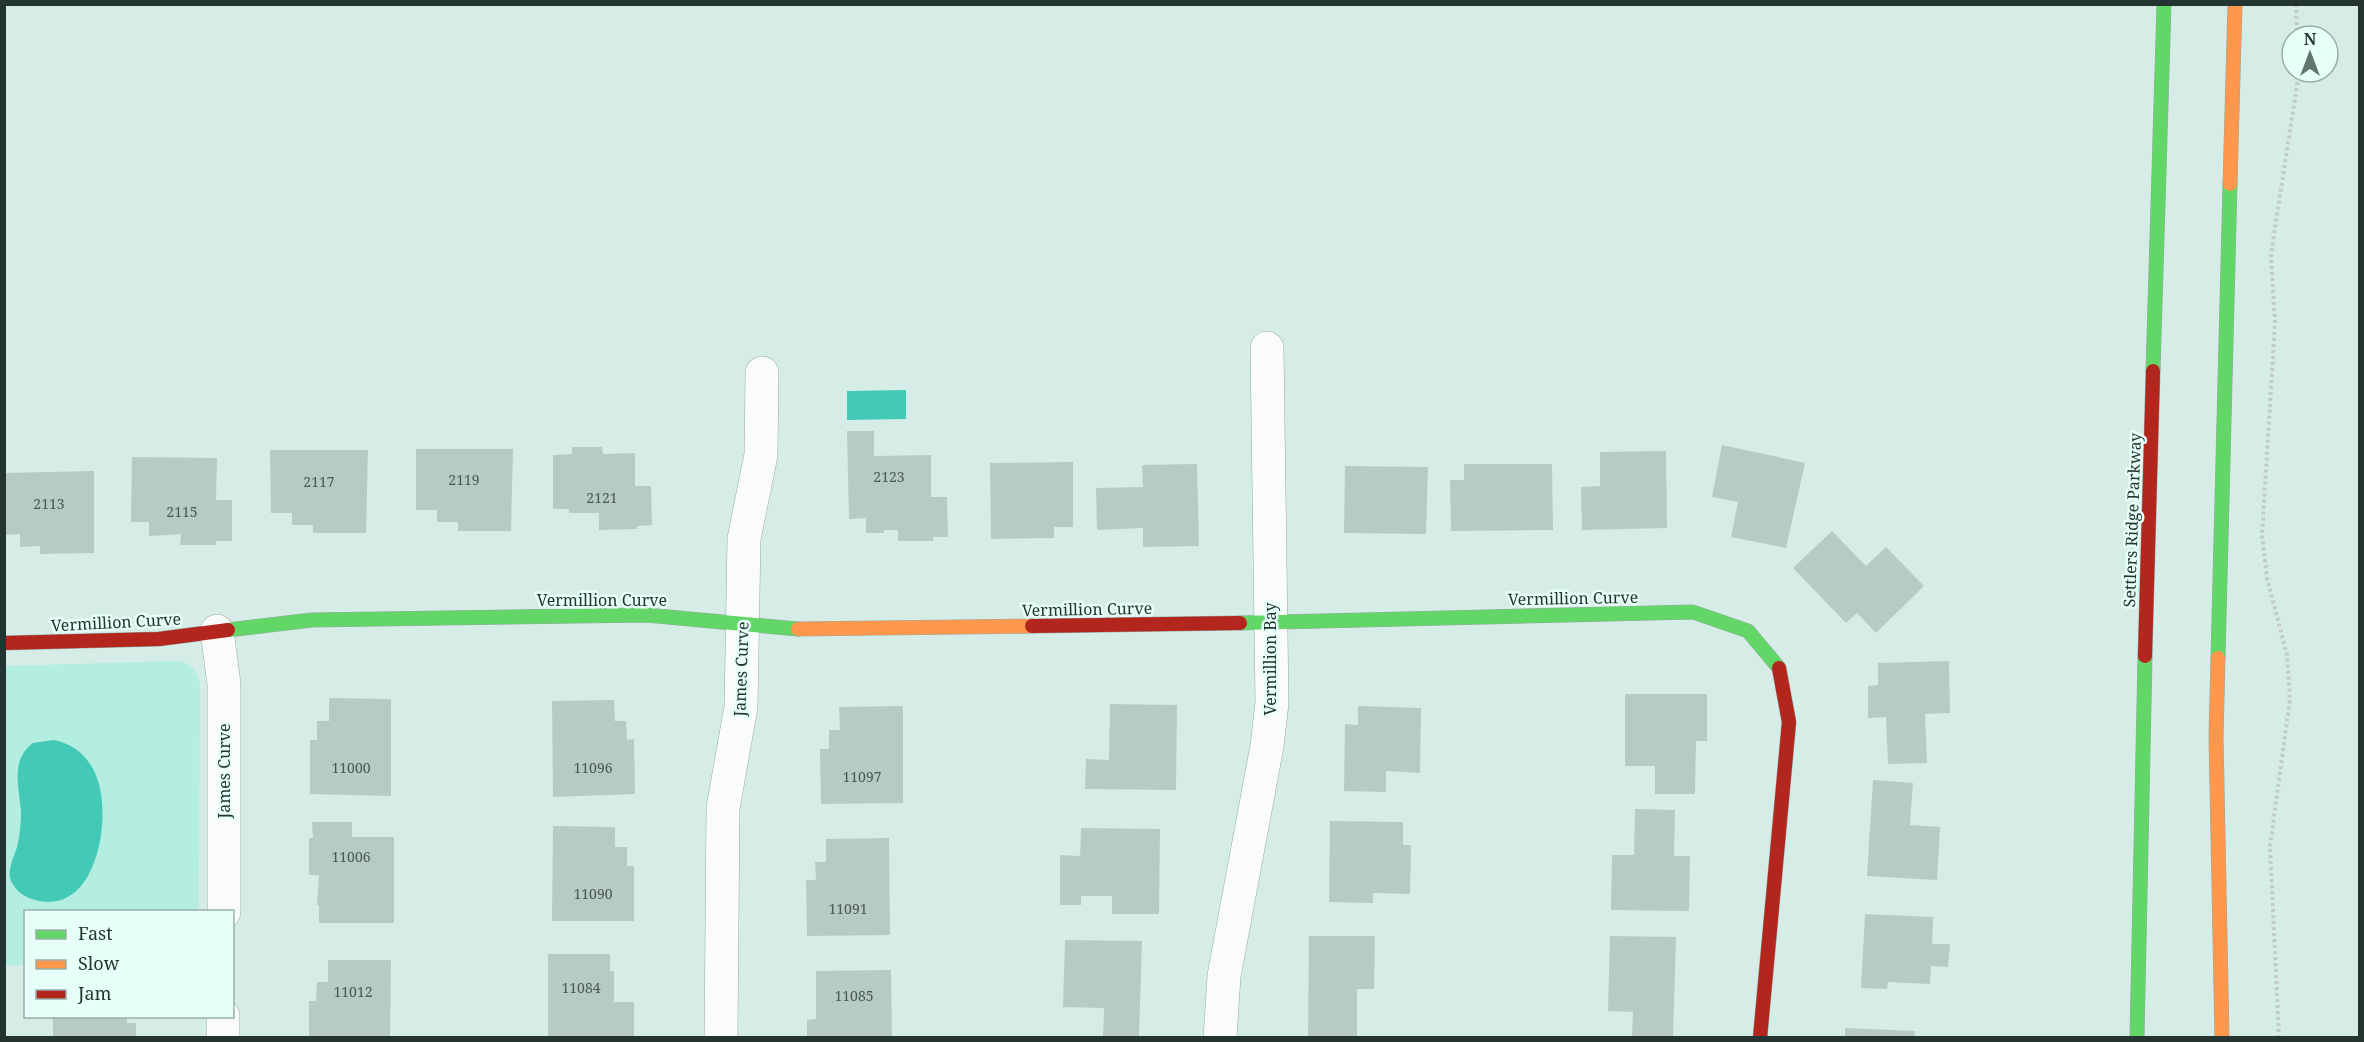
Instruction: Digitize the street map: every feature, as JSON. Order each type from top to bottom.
[{"type":"street","name":"Settlers Ridge Parkway","points":[[2137,1038],[2144,694],[2164,4]]},
{"type":"street","points":[[2222,1038],[2216,736],[2235,4]]},
{"type":"street","name":"Vermillion Bay","points":[[1220,1038],[1224,976],[1272,703],[1266,348]]},
{"type":"street","name":"James Curve","points":[[721,1038],[723,808],[741,707],[744,539],[762,447],[762,373]]},
{"type":"street","name":"Vermillion Curve","points":[[4,643],[159,639],[312,620],[646,615],[813,630],[1693,612],[1748,631],[1779,666],[1789,722],[1760,1038]]},
{"type":"street","name":"James Curve","points":[[217,631],[224,684],[224,910]]},
{"type":"street","points":[[223,1018],[223,1038]]},
{"type":"path","points":[[2296,4],[2297,24]]},
{"type":"path","points":[[2279,1038],[2270,846],[2290,699],[2287,656],[2267,578],[2262,535],[2275,323],[2271,254],[2297,84]]},
{"type":"shaded area","points":[[906,390],[906,419],[847,420],[847,391]]},
{"type":"shaded area","points":[[173,661],[184,662],[191,666],[200,684],[199,910],[24,910],[24,965],[5,965],[5,666]]},
{"type":"shaded area","points":[[54,740],[73,747],[92,767],[99,784],[102,811],[98,851],[91,869],[82,885],[69,897],[52,902],[25,896],[13,885],[10,874],[20,829],[18,774],[21,757],[33,743]]},
{"type":"building","points":[[847,431],[874,431],[874,456],[931,455],[931,497],[947,497],[948,537],[933,537],[933,541],[898,541],[898,530],[866,533],[866,518],[849,519]]},
{"type":"building","points":[[1722,445],[1805,463],[1786,548],[1731,537],[1738,502],[1712,497]]},
{"type":"building","points":[[572,447],[602,447],[603,454],[635,453],[635,486],[651,486],[652,525],[637,526],[637,529],[599,530],[599,513],[569,513],[569,509],[553,509],[553,455],[572,454]]},
{"type":"building","points":[[416,449],[513,449],[511,531],[458,531],[458,522],[437,522],[437,510],[416,510]]},
{"type":"building","points":[[270,450],[368,450],[366,533],[313,533],[313,525],[292,525],[292,513],[271,513]]},
{"type":"building","points":[[1666,451],[1667,528],[1582,530],[1581,487],[1600,486],[1600,452]]},
{"type":"building","points":[[132,457],[217,458],[216,500],[232,500],[232,541],[216,541],[216,545],[180,545],[181,534],[149,536],[149,522],[131,522]]},
{"type":"building","points":[[1073,462],[1073,527],[1054,527],[1054,538],[991,539],[990,463]]},
{"type":"building","points":[[1197,464],[1199,546],[1143,547],[1143,528],[1097,530],[1096,488],[1143,487],[1142,465]]},
{"type":"building","points":[[1464,464],[1552,464],[1553,530],[1451,531],[1450,480],[1464,480]]},
{"type":"building","points":[[1345,466],[1428,467],[1426,534],[1344,533]]},
{"type":"building","points":[[94,471],[94,553],[40,554],[40,546],[20,547],[20,534],[4,535],[4,473]]},
{"type":"building","points":[[1832,531],[1866,566],[1886,547],[1924,586],[1876,633],[1857,613],[1846,623],[1793,568]]},
{"type":"building","points":[[1949,661],[1950,713],[1925,714],[1927,763],[1888,764],[1886,717],[1868,718],[1868,686],[1878,685],[1878,663]]},
{"type":"building","points":[[1625,694],[1707,694],[1707,741],[1696,741],[1695,794],[1655,794],[1655,766],[1625,766]]},
{"type":"building","points":[[329,698],[391,699],[391,796],[310,794],[310,740],[317,740],[317,721],[329,721]]},
{"type":"building","points":[[614,700],[615,721],[626,721],[627,740],[634,739],[635,794],[553,797],[552,701]]},
{"type":"building","points":[[1110,704],[1177,705],[1176,790],[1085,789],[1086,759],[1109,760]]},
{"type":"building","points":[[903,706],[903,803],[821,804],[820,749],[829,749],[829,730],[840,730],[839,707]]},
{"type":"building","points":[[1358,706],[1421,708],[1420,773],[1386,771],[1386,792],[1344,791],[1345,724],[1358,725]]},
{"type":"building","points":[[1873,780],[1913,783],[1910,825],[1940,827],[1937,880],[1867,876]]},
{"type":"building","points":[[1635,809],[1675,810],[1674,856],[1690,856],[1689,911],[1611,910],[1612,855],[1634,855]]},
{"type":"building","points":[[1330,821],[1403,822],[1403,845],[1411,845],[1410,894],[1373,893],[1373,903],[1329,902]]},
{"type":"building","points":[[312,822],[352,822],[352,837],[394,837],[394,923],[319,923],[319,905],[317,905],[319,875],[309,875],[309,838],[313,838]]},
{"type":"building","points":[[553,826],[615,827],[615,847],[627,847],[627,866],[634,866],[634,921],[552,921]]},
{"type":"building","points":[[1081,828],[1160,829],[1159,914],[1112,914],[1112,896],[1081,896],[1081,905],[1060,905],[1060,855],[1080,856]]},
{"type":"building","points":[[889,838],[890,935],[807,936],[806,880],[816,880],[815,862],[826,862],[826,839]]},
{"type":"building","points":[[1865,914],[1933,917],[1932,944],[1950,944],[1948,967],[1931,966],[1930,984],[1888,982],[1887,989],[1861,988]]},
{"type":"building","points":[[1309,936],[1375,936],[1374,989],[1357,989],[1357,1037],[1308,1037]]},
{"type":"building","points":[[1610,936],[1676,937],[1673,1038],[1632,1038],[1633,1012],[1608,1011]]},
{"type":"building","points":[[1065,940],[1142,941],[1139,1038],[1103,1038],[1104,1008],[1063,1007]]},
{"type":"building","points":[[548,954],[610,954],[610,971],[614,971],[614,1002],[634,1002],[634,1038],[548,1038]]},
{"type":"building","points":[[328,960],[391,960],[390,1038],[309,1038],[309,1001],[316,1001],[317,982],[328,982]]},
{"type":"building","points":[[891,970],[892,1038],[807,1038],[807,1020],[816,1019],[816,971]]},
{"type":"building","points":[[53,1018],[127,1018],[127,1023],[136,1023],[136,1038],[53,1038]]},
{"type":"building","points":[[1845,1028],[1915,1031],[1914,1038],[1845,1038]]},
{"type":"traffic: fast","points":[[2153,371],[2164,4]]},
{"type":"traffic: fast","points":[[2218,658],[2230,184]]},
{"type":"traffic: fast","points":[[1240,623],[1693,612],[1748,631],[1779,668]]},
{"type":"traffic: fast","points":[[228,630],[312,620],[646,615],[798,629]]},
{"type":"traffic: fast","points":[[2137,1038],[2145,656]]},
{"type":"traffic: slow","points":[[2230,184],[2235,4]]},
{"type":"traffic: slow","points":[[798,629],[1032,626]]},
{"type":"traffic: slow","points":[[2218,658],[2216,736],[2222,1038]]},
{"type":"traffic: jam","points":[[2145,656],[2153,371]]},
{"type":"traffic: jam","points":[[1032,626],[1240,623]]},
{"type":"traffic: jam","points":[[4,643],[159,639],[228,630]]},
{"type":"traffic: jam","points":[[1760,1038],[1789,722],[1779,668]]}]
